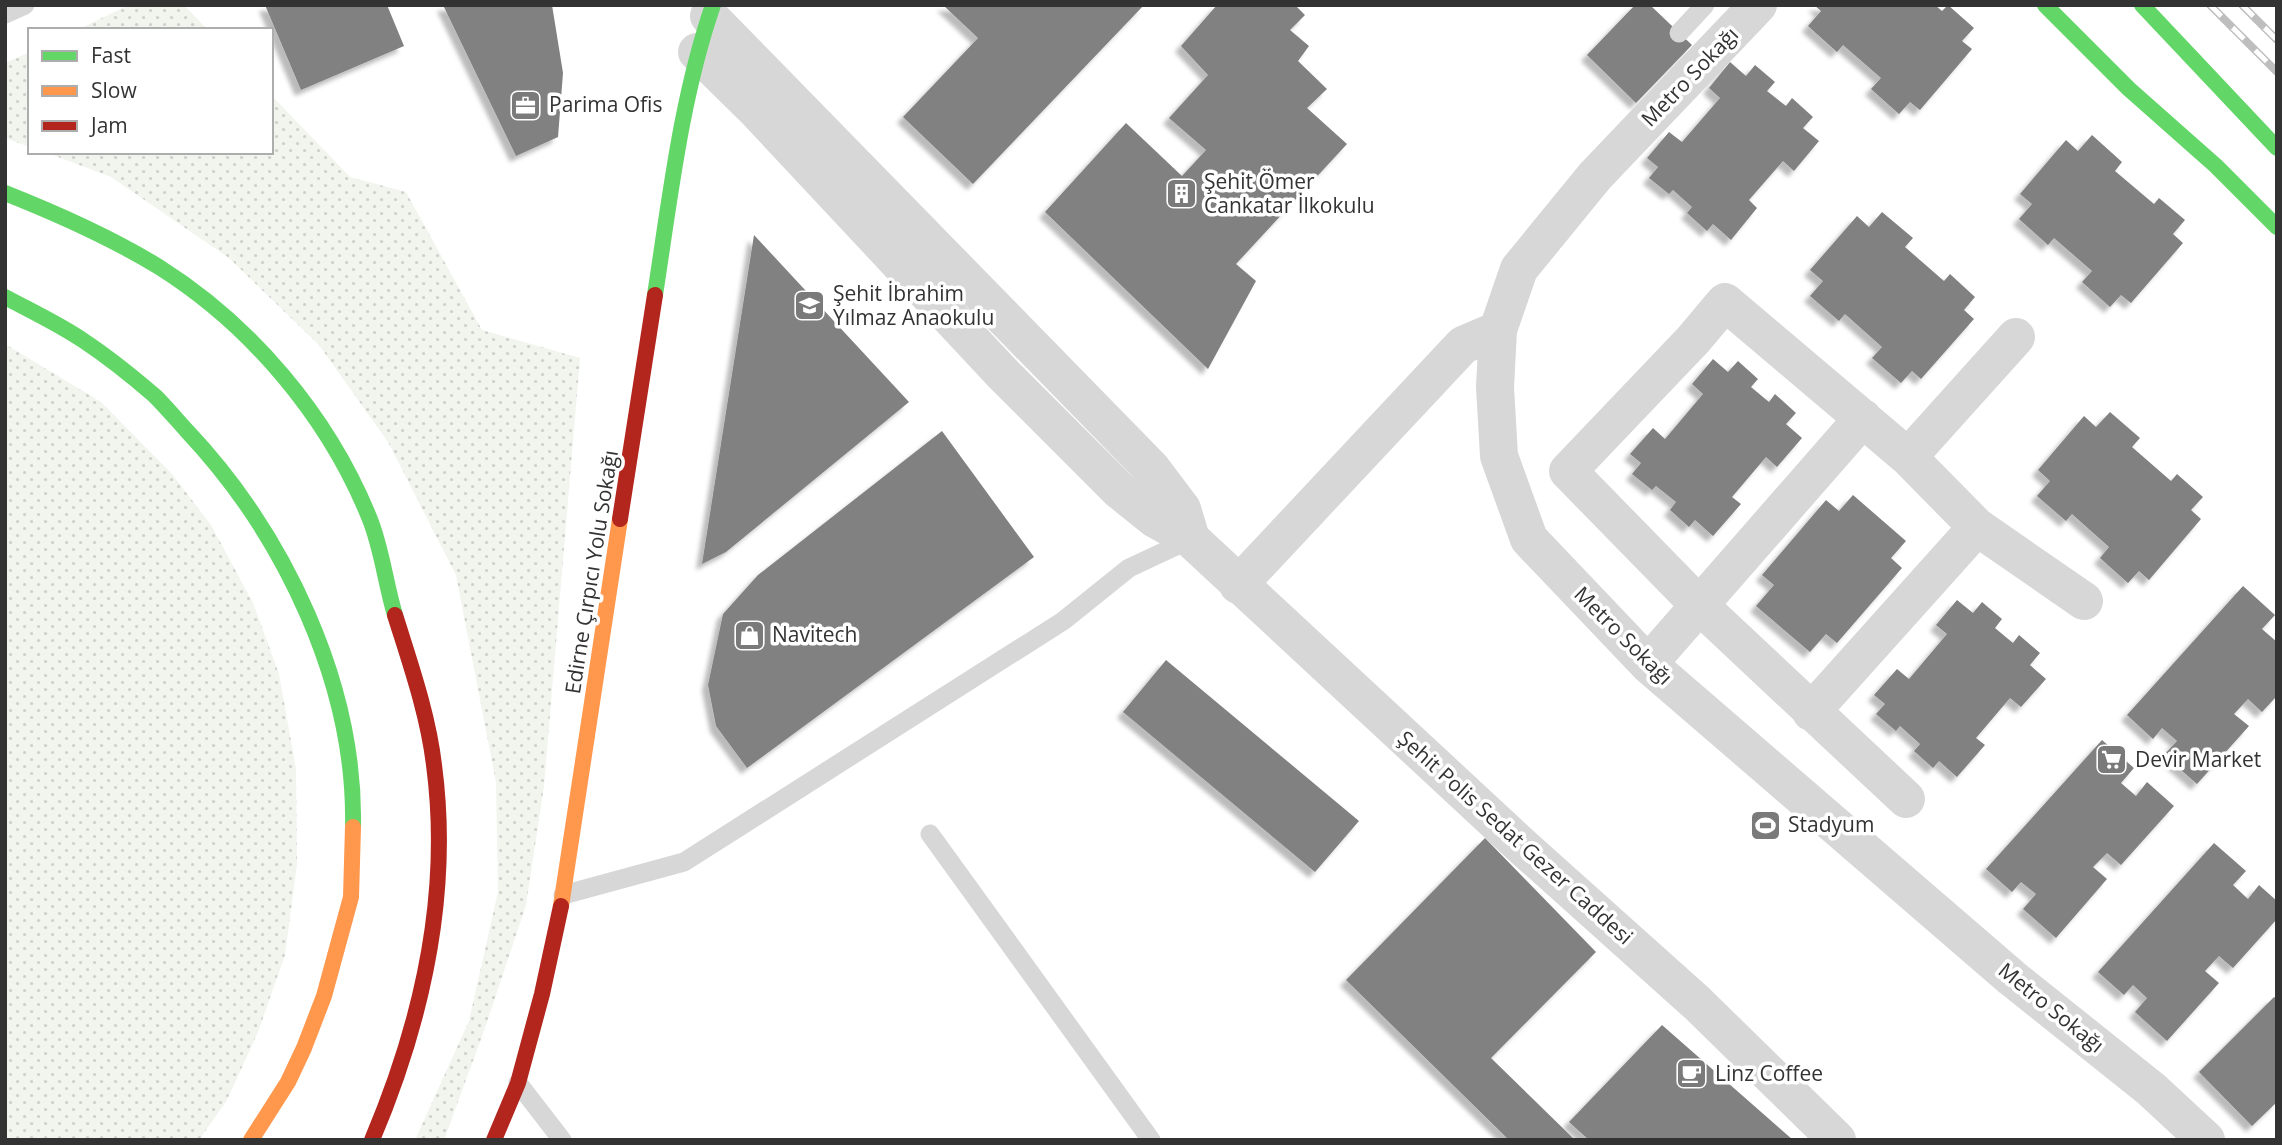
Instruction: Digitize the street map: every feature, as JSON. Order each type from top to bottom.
[{"type":"main road","points":[[2045,5],[2129,89],[2216,166],[2277,227]]},
{"type":"main road","points":[[2142,5],[2277,148]]},
{"type":"main road","name":"Edirne Çırpıcı Yolu Sokağı","points":[[494,1140],[518,1083],[542,994],[564,895],[670,202],[696,52],[711,10]]},
{"type":"main road","points":[[5,193],[105,234],[197,293],[232,324],[285,380],[318,423],[369,517],[415,676],[435,768],[438,843],[434,926],[414,1030],[372,1140]]},
{"type":"main road","points":[[5,297],[85,342],[145,388],[196,438],[245,500],[272,544],[318,635],[332,682],[345,727],[351,769],[354,835],[352,893],[326,997],[288,1082],[251,1140]]},
{"type":"street","name":"Metro Sokağı","points":[[1758,5],[1595,176],[1519,269],[1497,330],[1495,387],[1499,456],[1529,539],[1648,664],[2012,978],[2151,1090],[2206,1140]]},
{"type":"street","points":[[711,10],[1151,468],[1182,509],[1191,539]]},
{"type":"street","points":[[696,52],[757,111],[1003,374],[1110,480],[1155,519],[1191,539]]},
{"type":"street","points":[[1906,799],[1698,604],[1568,471],[1693,340],[1724,302],[1908,457],[1977,527],[2084,601]]},
{"type":"street","points":[[1238,585],[1462,345],[1497,330]]},
{"type":"street","points":[[1908,457],[2016,337]]},
{"type":"street","points":[[1648,664],[1863,418]]},
{"type":"street","points":[[1811,712],[1977,527]]},
{"type":"street","name":"Şehit Polis Sedat Gezer Caddesi","points":[[1191,539],[1525,849],[1697,1003],[1837,1140]]},
{"type":"lane","points":[[5,14],[25,5]]},
{"type":"lane","points":[[1679,33],[1705,5]]},
{"type":"lane","points":[[564,895],[684,862],[1063,621],[1129,568],[1191,539]]},
{"type":"lane","points":[[930,834],[1151,1140]]},
{"type":"lane","points":[[518,1083],[562,1140]]},
{"type":"shaded area","points":[[129,5],[184,5],[206,28],[81,28]]},
{"type":"shaded area","points":[[28,53],[28,146],[5,138],[5,63]]},
{"type":"shaded area","points":[[273,97],[350,177],[406,192],[482,330],[580,358],[544,786],[526,905],[444,1140],[415,1140],[469,1021],[498,892],[496,782],[456,575],[388,442],[319,345],[229,258],[111,177],[50,154],[273,154]]},
{"type":"shaded area","points":[[5,344],[101,402],[172,474],[211,525],[253,603],[279,674],[296,769],[297,864],[285,955],[258,1032],[227,1100],[199,1140],[5,1140]]},
{"type":"building","points":[[265,5],[387,5],[404,46],[301,90]]},
{"type":"building","name":"Parima Ofis","points":[[443,5],[552,5],[563,73],[558,137],[516,156]]},
{"type":"building","points":[[943,5],[1144,5],[973,184],[903,117],[978,38]]},
{"type":"building","name":"Şehit Ömer Cankatar İlkokulu","points":[[1217,5],[1295,5],[1305,15],[1290,30],[1309,46],[1298,61],[1327,89],[1307,108],[1347,144],[1236,264],[1256,281],[1208,369],[1045,212],[1126,123],[1182,176],[1206,150],[1169,118],[1208,75],[1181,46]]},
{"type":"building","points":[[1635,5],[1650,5],[1692,45],[1636,103],[1587,55]]},
{"type":"building","points":[[1814,5],[1935,5],[1942,11],[1948,5],[1974,28],[1962,41],[1972,49],[1920,110],[1910,102],[1899,114],[1871,89],[1881,78],[1843,45],[1837,52],[1808,26],[1821,11]]},
{"type":"building","points":[[1730,62],[1746,76],[1755,65],[1775,82],[1767,91],[1786,106],[1792,98],[1813,117],[1803,128],[1819,141],[1794,171],[1783,161],[1749,200],[1757,208],[1731,240],[1713,224],[1707,231],[1687,213],[1692,207],[1673,190],[1669,194],[1649,178],[1658,167],[1647,158],[1669,132],[1682,142],[1720,98],[1709,88]]},
{"type":"building","points":[[2092,135],[2122,162],[2115,171],[2154,204],[2159,198],[2185,220],[2173,234],[2183,243],[2131,303],[2121,295],[2110,307],[2082,282],[2092,271],[2054,238],[2048,245],[2019,219],[2032,204],[2020,194],[2066,140],[2078,151]]},
{"type":"building","points":[[1882,212],[1913,238],[1905,247],[1944,281],[1950,274],[1975,297],[1964,310],[1974,319],[1921,379],[1912,371],[1901,383],[1872,358],[1882,347],[1845,314],[1839,321],[1810,296],[1823,281],[1810,270],[1857,216],[1869,227]]},
{"type":"building","points":[[754,235],[909,402],[726,552],[702,564]]},
{"type":"building","points":[[1713,359],[1728,372],[1738,361],[1758,379],[1751,387],[1769,402],[1775,394],[1796,413],[1786,424],[1802,438],[1777,467],[1766,457],[1732,497],[1741,504],[1713,536],[1695,520],[1689,527],[1670,510],[1676,502],[1656,486],[1652,490],[1632,474],[1641,463],[1630,454],[1653,428],[1665,439],[1703,394],[1692,384]]},
{"type":"building","points":[[2110,412],[2140,438],[2132,447],[2171,481],[2177,474],[2203,497],[2191,510],[2201,519],[2149,580],[2139,571],[2128,583],[2100,558],[2109,547],[2072,514],[2066,521],[2037,496],[2050,481],[2038,470],[2084,416],[2096,427]]},
{"type":"building","points":[[942,431],[1034,557],[747,768],[716,726],[708,685],[723,614],[758,575]]},
{"type":"building","points":[[1853,495],[1906,541],[1891,558],[1902,568],[1837,643],[1826,634],[1810,652],[1756,606],[1774,585],[1762,575],[1826,500],[1839,511]]},
{"type":"building","points":[[2243,586],[2275,615],[2262,629],[2277,642],[2277,696],[2262,712],[2248,699],[2234,714],[2249,726],[2197,784],[2164,755],[2177,741],[2162,728],[2153,739],[2127,715]]},
{"type":"building","points":[[1957,600],[1973,613],[1982,602],[2002,619],[1995,628],[2013,643],[2019,635],[2040,653],[2030,665],[2046,679],[2021,707],[2010,698],[1976,738],[1985,745],[1957,777],[1939,761],[1933,768],[1914,751],[1920,744],[1900,726],[1896,731],[1876,714],[1885,704],[1874,695],[1897,669],[1909,679],[1947,634],[1936,625]]},
{"type":"building","points":[[1166,660],[1359,821],[1315,872],[1123,712]]},
{"type":"building","points":[[2102,740],[2134,768],[2121,783],[2136,796],[2147,782],[2174,806],[2121,865],[2107,853],[2093,867],[2107,879],[2056,938],[2023,909],[2036,894],[2021,882],[2012,892],[1986,869]]},
{"type":"building","points":[[1485,838],[1596,952],[1491,1058],[1575,1140],[1509,1140],[1346,980]]},
{"type":"building","points":[[2214,843],[2246,871],[2233,885],[2248,899],[2259,885],[2277,901],[2277,919],[2233,968],[2219,956],[2205,971],[2219,983],[2167,1041],[2135,1012],[2147,998],[2133,985],[2124,995],[2098,972]]},
{"type":"building","points":[[2274,997],[2277,999],[2277,1102],[2252,1126],[2199,1072]]},
{"type":"building","points":[[1662,1025],[1793,1140],[1589,1140],[1569,1122]]},
{"type":"railway","points":[[2210,5],[2277,72]]},
{"type":"railway","points":[[2242,5],[2277,40]]},
{"type":"traffic: fast","points":[[655,295],[685,112],[713,5]]},
{"type":"traffic: fast","points":[[2045,5],[2129,89],[2216,166],[2277,227]]},
{"type":"traffic: fast","points":[[2142,5],[2277,148]]},
{"type":"traffic: fast","points":[[5,193],[84,227],[159,267],[193,290],[255,345],[309,409],[352,480],[373,529],[395,615]]},
{"type":"traffic: fast","points":[[5,297],[84,341],[155,396],[222,472],[254,516],[283,564],[308,614],[327,666],[342,719],[351,773],[353,827]]},
{"type":"traffic: slow","points":[[561,906],[620,519]]},
{"type":"traffic: slow","points":[[251,1140],[288,1082],[324,996],[351,897],[353,827]]},
{"type":"traffic: jam","points":[[620,519],[655,295]]},
{"type":"traffic: jam","points":[[372,1140],[390,1095],[418,1003],[435,909],[439,861],[438,813],[431,746],[418,689],[395,615]]},
{"type":"traffic: jam","points":[[494,1140],[518,1083],[542,994],[561,906]]},
{"type":"place","name":"Parima Ofis","points":[[526,105]]},
{"type":"place","name":"Şehit Ömer Cankatar İlkokulu","points":[[1181,194]]},
{"type":"place","name":"Şehit İbrahim Yılmaz Anaokulu","points":[[810,306]]},
{"type":"place","name":"Navitech","points":[[749,635]]},
{"type":"place","name":"Devir Market","points":[[2112,760]]},
{"type":"place","name":"Stadyum","points":[[1765,825]]},
{"type":"place","name":"Linz Coffee","points":[[1692,1074]]}]
